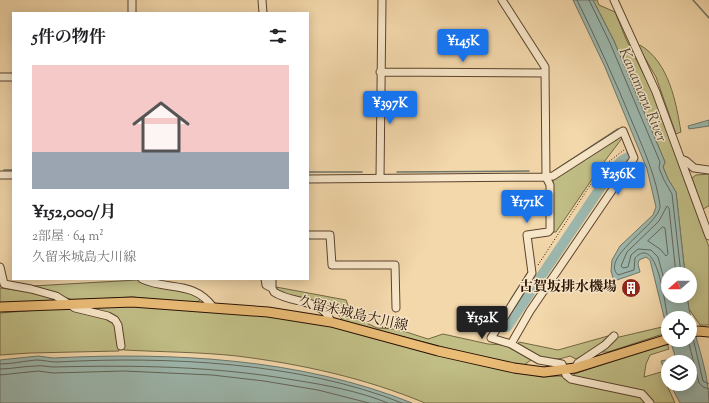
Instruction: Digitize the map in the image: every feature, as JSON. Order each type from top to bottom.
[{"type":"main road","name":"久留米城島大川線","points":[[0,307],[132,302],[274,313],[331,322],[514,368],[564,375],[575,368],[661,341]]},
{"type":"main road","points":[[697,332],[709,332]]},
{"type":"street","points":[[132,0],[132,12]]},
{"type":"street","points":[[262,0],[263,12]]},
{"type":"street","points":[[380,178],[382,0]]},
{"type":"street","points":[[502,0],[545,67],[546,177],[550,184],[550,230],[548,232],[527,235],[532,273],[491,338],[511,344],[539,360],[562,364],[564,375],[571,379],[642,394],[650,403]]},
{"type":"street","points":[[614,0],[656,92],[709,236]]},
{"type":"street","points":[[380,72],[545,73]]},
{"type":"street","points":[[0,77],[12,77]]},
{"type":"street","points":[[309,179],[553,176],[623,131],[634,158],[530,311],[511,344]]},
{"type":"street","points":[[681,159],[686,161],[694,168],[709,170]]},
{"type":"street","points":[[0,175],[12,175]]},
{"type":"street","points":[[309,235],[330,235],[332,265],[395,265],[396,308]]},
{"type":"street","points":[[0,267],[2,285],[31,289],[56,296],[65,304],[108,316],[115,320],[118,325],[121,346]]},
{"type":"street","points":[[147,280],[193,290],[203,295],[213,308]]},
{"type":"street","points":[[265,280],[266,285],[272,288],[278,295],[316,305],[325,310],[331,322]]},
{"type":"street","points":[[272,280],[272,288]]},
{"type":"street","points":[[575,368],[578,362],[605,346],[614,336]]},
{"type":"path","points":[[532,273],[602,167],[619,152],[630,147]]},
{"type":"path","points":[[377,327],[393,329],[395,326],[396,308]]},
{"type":"shaded area","points":[[593,0],[597,0],[599,5],[615,12],[626,39],[653,93],[709,247],[709,325],[700,325],[697,321],[697,311],[690,311],[689,309],[688,303],[697,303],[697,267],[684,267],[676,192],[663,167],[665,162],[614,41]]},
{"type":"shaded area","points":[[640,45],[650,52],[658,62],[670,84],[677,108],[681,132],[676,134],[656,77],[639,48]]},
{"type":"shaded area","points":[[617,136],[623,137],[601,166],[556,232],[552,232],[553,180]]},
{"type":"shaded area","points":[[709,174],[709,206],[703,209],[692,178],[696,175]]},
{"type":"shaded area","points":[[137,280],[199,296],[201,299],[196,303],[132,297],[73,300],[32,286]]},
{"type":"shaded area","points":[[276,287],[346,300],[352,316],[377,328],[397,329],[428,339],[443,334],[488,344],[505,345],[531,360],[524,365],[515,365],[344,322],[334,309],[323,303],[279,292]]},
{"type":"shaded area","points":[[0,288],[31,292],[53,297],[55,301],[0,303]]},
{"type":"shaded area","points":[[134,306],[268,316],[322,323],[512,371],[542,377],[559,376],[574,378],[574,374],[661,345],[661,347],[668,347],[669,349],[650,355],[646,364],[644,377],[661,372],[661,391],[670,391],[675,403],[425,403],[356,379],[285,363],[237,356],[124,350],[121,325],[85,308]]},
{"type":"shaded area","points":[[64,308],[108,318],[115,326],[119,351],[0,355],[0,313]]},
{"type":"shaded area","points":[[661,327],[661,335],[608,352],[599,352],[615,338]]},
{"type":"shaded area","points":[[608,336],[609,337],[590,352],[576,359],[570,356],[555,359],[542,358],[517,345],[519,342],[558,350]]},
{"type":"water","points":[[573,0],[593,0],[614,41],[665,162],[663,167],[676,192],[684,267],[661,267],[661,303],[688,303],[689,311],[663,311],[650,260],[646,257],[639,260],[638,264],[640,272],[614,281],[611,271],[612,260],[620,246],[653,215],[656,207],[647,169],[605,67]]},
{"type":"water","points":[[709,120],[709,126],[689,129],[688,126]]},
{"type":"water","points":[[697,341],[706,376],[709,403],[680,403],[674,391],[697,391],[697,355],[675,355],[672,347],[697,347]]},
{"type":"water","points":[[38,356],[53,358],[144,356],[235,361],[281,367],[325,376],[369,388],[412,403],[0,403],[0,360]]},
{"type":"waterway","points":[[693,0],[709,18]]},
{"type":"waterway","points":[[554,171],[618,129]]},
{"type":"waterway","points":[[507,327],[611,172],[621,161],[630,156]]},
{"type":"waterway","points":[[4,170],[12,170]]},
{"type":"waterway","points":[[397,172],[529,171]]},
{"type":"waterway","points":[[309,172],[362,172]]},
{"type":"place","name":"古賀坂排水機場","points":[[631,288]]},
{"type":"water label","name":"Kanamaru River","points":[[642,95]]}]
